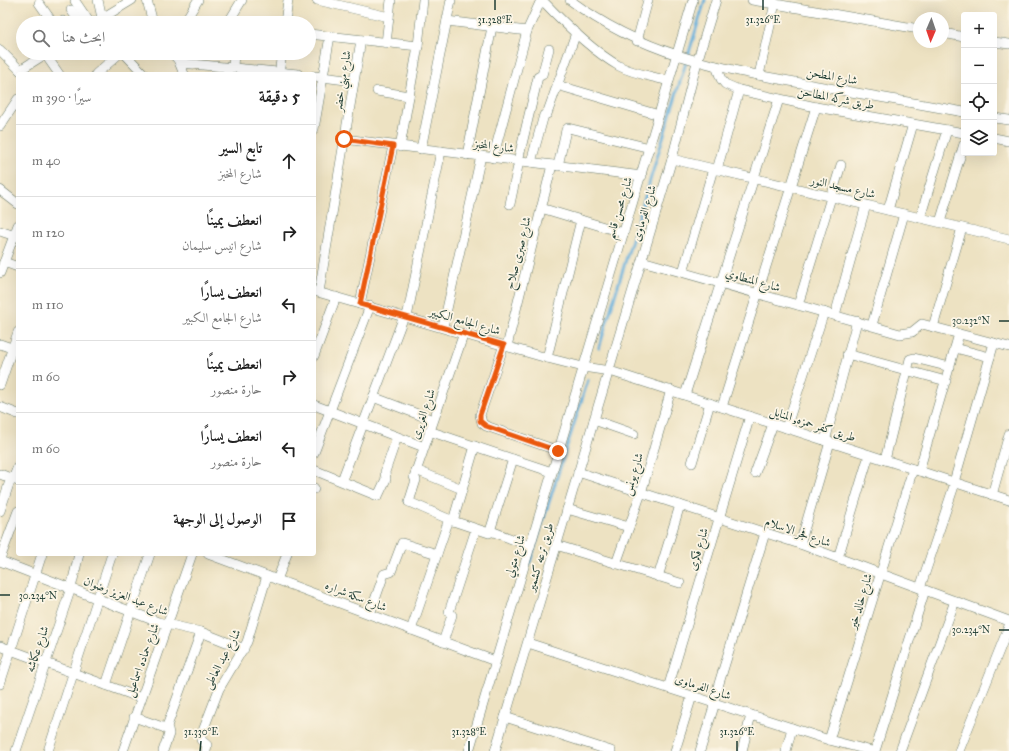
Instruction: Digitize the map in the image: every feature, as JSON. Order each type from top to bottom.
[{"type":"street","points":[[98,0],[98,16]]},
{"type":"street","points":[[104,16],[120,3],[132,0]]},
{"type":"street","points":[[147,0],[151,16]]},
{"type":"street","points":[[188,16],[198,0]]},
{"type":"street","points":[[232,16],[242,0]]},
{"type":"street","points":[[286,16],[288,0]]},
{"type":"street","points":[[386,43],[391,0]]},
{"type":"street","points":[[360,304],[409,96],[418,46],[423,0]]},
{"type":"street","points":[[421,149],[451,0]]},
{"type":"street","points":[[493,158],[527,31],[541,0],[576,32],[620,66],[669,81]]},
{"type":"street","name":"شارع المطحن","points":[[570,0],[602,23],[637,41],[676,56],[697,62],[759,75],[961,111]]},
{"type":"street","points":[[637,41],[648,0]]},
{"type":"street","name":"شارع محسن قاسم","points":[[583,367],[642,176],[693,0]]},
{"type":"street","name":"شارع الفرماوى","points":[[610,371],[672,159],[697,62],[716,0]]},
{"type":"street","points":[[752,0],[913,28]]},
{"type":"street","points":[[75,1],[85,16]]},
{"type":"street","points":[[323,1],[352,4],[389,17]]},
{"type":"street","points":[[39,3],[47,16]]},
{"type":"street","points":[[759,75],[775,3]]},
{"type":"street","points":[[71,10],[75,16]]},
{"type":"street","points":[[447,21],[527,31]]},
{"type":"street","points":[[467,155],[492,27]]},
{"type":"street","points":[[531,162],[544,116],[547,114],[576,32]]},
{"type":"street","points":[[949,34],[961,36]]},
{"type":"street","points":[[316,35],[418,46]]},
{"type":"street","points":[[316,103],[318,77],[330,36]]},
{"type":"street","name":"شارع مهني خضر","points":[[317,292],[361,40]]},
{"type":"street","points":[[997,42],[1009,44]]},
{"type":"street","points":[[510,204],[518,161],[538,77],[542,75],[549,49]]},
{"type":"street","points":[[0,50],[22,72],[38,60]]},
{"type":"street","points":[[50,60],[58,72]]},
{"type":"street","points":[[102,72],[113,60]]},
{"type":"street","points":[[131,60],[142,72]]},
{"type":"street","points":[[229,72],[233,67],[234,60]]},
{"type":"street","points":[[279,72],[281,60]]},
{"type":"street","points":[[183,72],[179,62],[271,72]]},
{"type":"street","name":"طريق شركه المطاحن","points":[[716,66],[721,79],[725,84],[739,90],[816,107],[961,132]]},
{"type":"street","points":[[318,77],[354,81]]},
{"type":"street","points":[[556,85],[659,115]]},
{"type":"street","points":[[683,272],[739,90]]},
{"type":"street","points":[[377,91],[409,96]]},
{"type":"street","points":[[685,395],[722,283],[779,99]]},
{"type":"street","points":[[0,126],[16,102]]},
{"type":"street","points":[[722,407],[759,294],[816,107]]},
{"type":"street","points":[[997,118],[1009,120]]},
{"type":"street","points":[[888,210],[913,124]]},
{"type":"street","name":"شارع صبرى صلاح","points":[[558,451],[486,426],[480,421],[480,415],[506,345],[541,208],[566,130],[568,128],[650,148]]},
{"type":"street","points":[[920,218],[948,130]]},
{"type":"street","name":"شارع المخبز","points":[[344,139],[642,176]]},
{"type":"street","points":[[997,139],[1009,141]]},
{"type":"street","points":[[342,480],[405,316],[441,151]]},
{"type":"street","points":[[940,222],[961,154]]},
{"type":"street","points":[[443,327],[481,156]]},
{"type":"street","name":"شارع مسجد النور","points":[[672,159],[1009,239]]},
{"type":"street","points":[[798,305],[840,165]]},
{"type":"street","points":[[0,190],[16,198]]},
{"type":"street","points":[[835,315],[866,205]]},
{"type":"street","points":[[541,208],[624,233]]},
{"type":"street","points":[[872,326],[904,214]]},
{"type":"street","points":[[547,358],[581,220]]},
{"type":"street","points":[[962,228],[933,327],[1009,347]]},
{"type":"street","points":[[0,231],[16,237],[1,269]]},
{"type":"street","name":"شارع المنطاوي","points":[[642,261],[904,334],[912,332],[920,325],[933,327]]},
{"type":"street","points":[[1,269],[16,267]]},
{"type":"street","name":"شارع الجامع الكبير","points":[[317,292],[405,316],[547,358],[583,367],[610,371]]},
{"type":"street","points":[[316,351],[336,297]]},
{"type":"street","points":[[316,448],[370,306]]},
{"type":"street","points":[[786,428],[824,312]]},
{"type":"street","points":[[800,544],[828,441],[856,321]]},
{"type":"street","name":"شارع الغريرى","points":[[451,520],[409,502],[416,480],[414,477],[416,470],[464,333]]},
{"type":"street","name":"شارع خالد خير","points":[[829,740],[881,574],[946,381],[959,334]]},
{"type":"street","points":[[874,751],[923,589],[994,343]]},
{"type":"street","points":[[0,344],[15,350],[0,385]]},
{"type":"street","points":[[955,348],[990,357]]},
{"type":"street","points":[[848,354],[946,381]]},
{"type":"street","points":[[885,460],[910,359],[912,358],[950,367]]},
{"type":"street","name":"شارع متولي","points":[[469,751],[583,367]]},
{"type":"street","name":"طريق كفر حمزه, المنايل","points":[[610,371],[1009,500]]},
{"type":"street","name":"طريق ترعه كشمير","points":[[494,751],[610,371]]},
{"type":"street","name":"شارع يونس","points":[[616,564],[641,492],[670,390]]},
{"type":"street","points":[[373,397],[433,420]]},
{"type":"street","points":[[692,463],[710,403]]},
{"type":"street","points":[[316,406],[424,447]]},
{"type":"street","points":[[0,407],[16,413]]},
{"type":"street","name":"شارع فكرى","points":[[668,688],[750,416]]},
{"type":"street","points":[[594,420],[634,434]]},
{"type":"street","points":[[755,474],[773,424]]},
{"type":"street","points":[[430,431],[552,472]]},
{"type":"street","points":[[992,495],[1009,434]]},
{"type":"street","points":[[316,472],[342,480],[378,496],[386,478],[385,472],[397,437]]},
{"type":"street","points":[[411,630],[437,554],[462,489],[475,446]]},
{"type":"street","points":[[838,558],[869,455]]},
{"type":"street","points":[[490,531],[513,459]]},
{"type":"street","points":[[416,470],[462,489]]},
{"type":"street","name":"شارع فجر الاسلام","points":[[578,472],[800,544],[1009,621]]},
{"type":"street","points":[[0,474],[14,479],[0,511]]},
{"type":"street","points":[[658,577],[680,506]]},
{"type":"street","points":[[567,509],[629,528]]},
{"type":"street","points":[[1,563],[16,517]]},
{"type":"street","points":[[451,520],[489,533],[490,531],[530,546]]},
{"type":"street","points":[[443,642],[452,615],[449,612],[476,529]]},
{"type":"street","points":[[700,751],[765,533]]},
{"type":"street","points":[[370,614],[384,574],[391,572],[402,543],[437,554]]},
{"type":"street","points":[[556,546],[680,583]]},
{"type":"street","points":[[0,684],[41,556]]},
{"type":"street","name":"شارع عكاشه","points":[[16,751],[71,588],[79,556]]},
{"type":"street","points":[[48,751],[111,556]]},
{"type":"street","points":[[106,685],[149,556]]},
{"type":"street","name":"شارع حماده اسماعيل","points":[[123,751],[191,556]]},
{"type":"street","name":"شارع سكة شراره","points":[[214,556],[495,661]]},
{"type":"street","points":[[276,580],[286,556]]},
{"type":"street","name":"شارع عبد العزيز رضوان","points":[[1,563],[71,588],[131,612],[168,625],[201,632],[244,649]]},
{"type":"street","name":"شارع عبد العاطى","points":[[206,751],[207,745],[200,738],[214,698],[226,675],[244,649],[267,576]]},
{"type":"street","points":[[900,751],[954,601]]},
{"type":"street","points":[[959,751],[1009,626]]},
{"type":"street","points":[[166,729],[201,632]]},
{"type":"street","name":"شارع الفرماوى","points":[[528,643],[853,749],[874,751]]},
{"type":"street","points":[[0,646],[141,698]]},
{"type":"street","points":[[675,751],[692,696]]},
{"type":"street","points":[[742,751],[751,715]]},
{"type":"street","points":[[134,717],[166,729],[169,734],[163,751]]},
{"type":"street","points":[[505,717],[611,751]]},
{"type":"street","points":[[786,751],[792,728]]},
{"type":"waterway","points":[[599,348],[705,0]]},
{"type":"waterway","points":[[529,565],[588,380]]},
{"type":"route","points":[[344,139],[393,146],[360,304],[504,345],[480,415],[480,421],[486,426],[558,451]]}]
